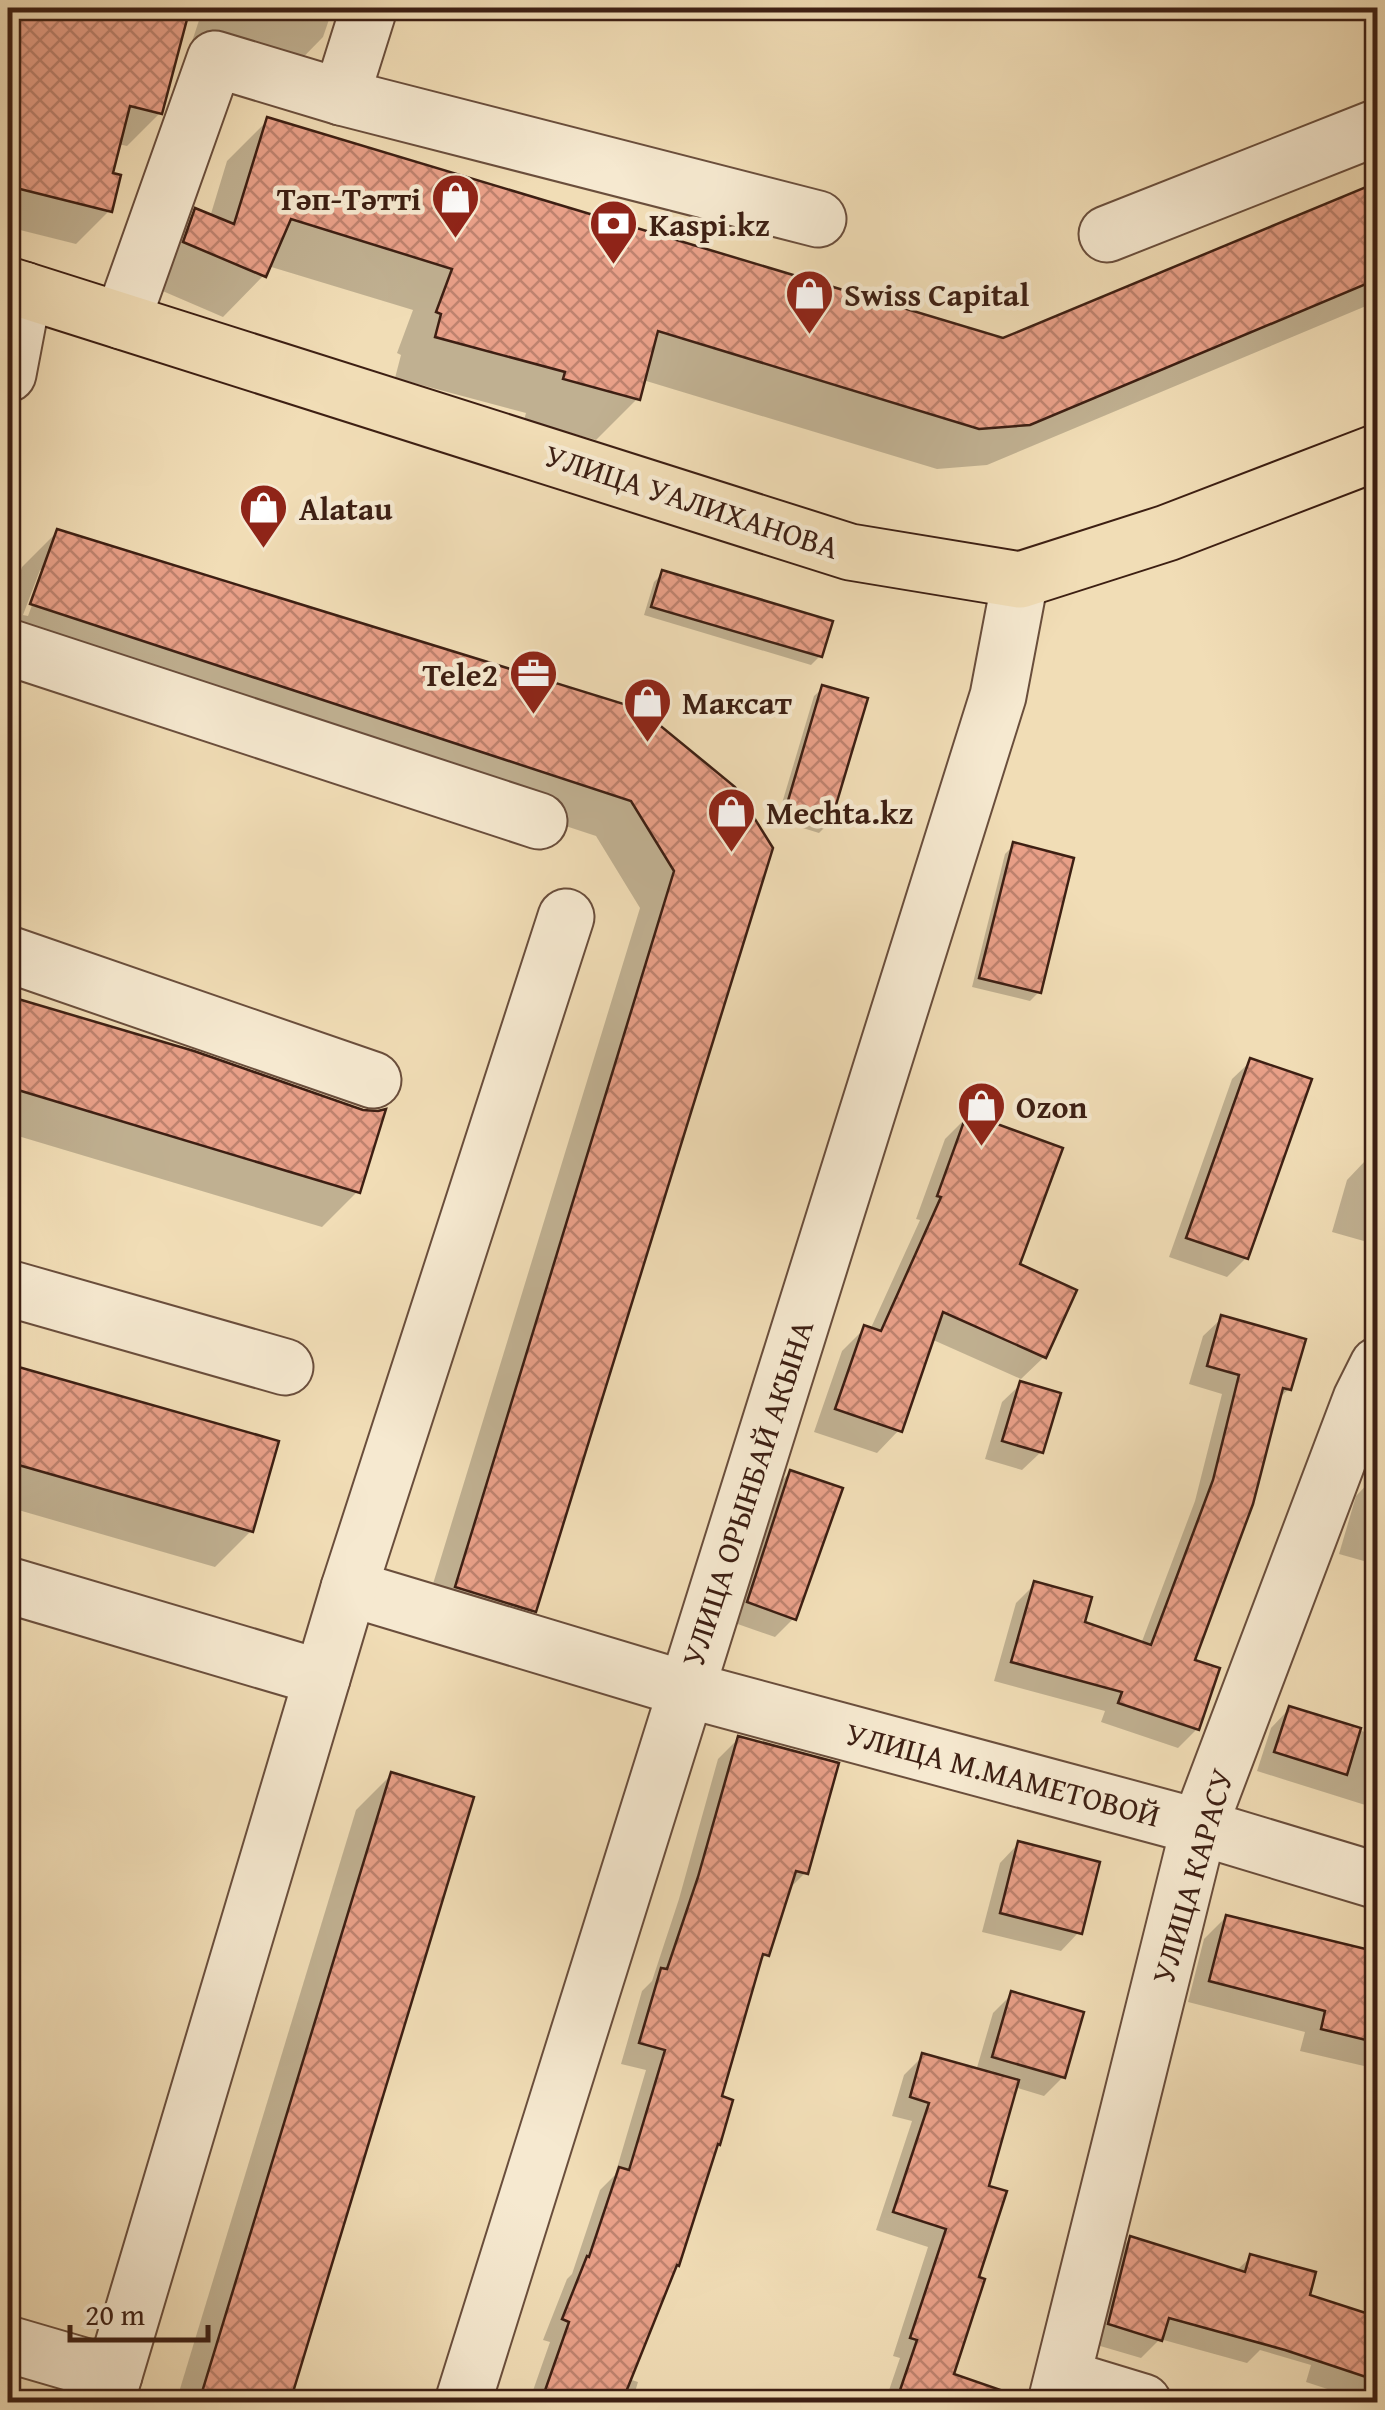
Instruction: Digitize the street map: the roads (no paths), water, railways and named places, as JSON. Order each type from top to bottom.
[{"type":"main road","name":"УЛИЦА УАЛИХАНОВА","points":[[16,287],[850,552],[1020,580],[1167,533],[1378,452]]},
{"type":"street","points":[[341,97],[369,8]]},
{"type":"street","points":[[122,321],[215,59],[341,97],[818,219]]},
{"type":"street","points":[[1107,234],[1378,127]]},
{"type":"street","points":[[8,374],[16,287]]},
{"type":"street","name":"УЛИЦА ОРЫНБАЙ АКЫНА","points":[[462,2402],[998,696],[1020,580]]},
{"type":"street","points":[[8,646],[539,821]]},
{"type":"street","points":[[8,2344],[110,2389],[349,1588],[566,917]]},
{"type":"street","points":[[8,954],[373,1080]]},
{"type":"street","points":[[8,1288],[285,1367]]},
{"type":"street","name":"УЛИЦА КАРАСУ","points":[[1060,2390],[1199,1827],[1361,1399],[1378,1365]]},
{"type":"street","points":[[8,1585],[322,1678]]},
{"type":"street","name":"УЛИЦА М.МАМЕТОВОЙ","points":[[349,1588],[685,1689],[1199,1827],[1378,1882]]},
{"type":"street","points":[[1060,2390],[1143,2402]]},
{"type":"place","name":"Тәп-Тәтті","points":[[456,240]]},
{"type":"place","name":"Kaspi.kz","points":[[614,266]]},
{"type":"place","name":"Swiss Capital","points":[[809,336]]},
{"type":"place","name":"Alatau","points":[[264,550]]},
{"type":"place","name":"Tele2","points":[[533,716]]},
{"type":"place","name":"Максат","points":[[647,744]]},
{"type":"place","name":"Mechta.kz","points":[[731,854]]},
{"type":"place","name":"Ozon","points":[[981,1148]]}]
